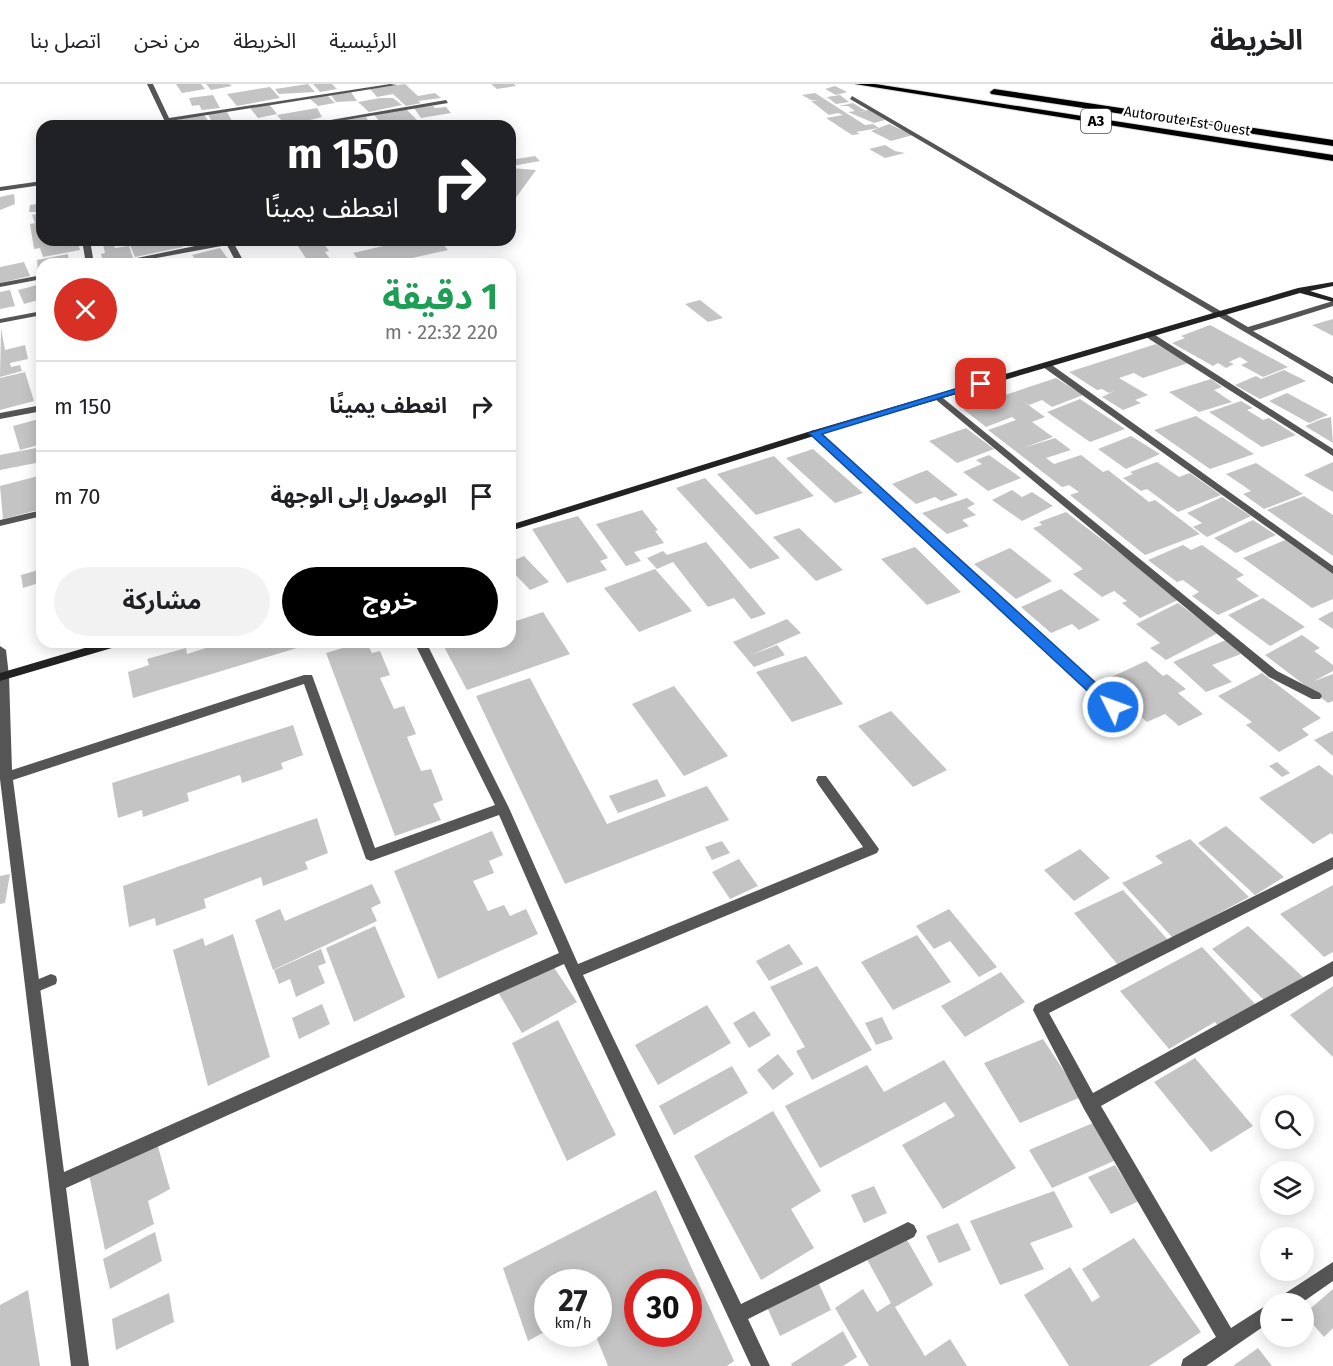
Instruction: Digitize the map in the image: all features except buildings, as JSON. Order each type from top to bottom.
[{"type":"highway","name":"Autoroute Est-Ouest","points":[[859,84],[1333,158]]},
{"type":"highway","name":"Autoroute Est-Ouest","points":[[985,91],[1333,143]]},
{"type":"main road","points":[[516,526],[814,433],[1301,290],[1333,284]]},
{"type":"main road","points":[[1301,290],[1333,302]]},
{"type":"main road","points":[[2,676],[98,648]]},
{"type":"street","points":[[150,84],[167,120]]},
{"type":"street","points":[[186,120],[394,85]]},
{"type":"street","points":[[852,98],[1333,381]]},
{"type":"street","points":[[336,120],[446,102]]},
{"type":"street","points":[[0,189],[36,184]]},
{"type":"street","points":[[143,258],[204,246]]},
{"type":"street","points":[[0,285],[36,278]]},
{"type":"street","points":[[1248,330],[1333,302]]},
{"type":"street","points":[[0,321],[36,314]]},
{"type":"street","points":[[1149,335],[1333,453]]},
{"type":"street","points":[[1046,365],[1333,571]]},
{"type":"street","points":[[938,397],[1273,674],[1316,696]]},
{"type":"street","points":[[0,416],[36,409]]},
{"type":"street","points":[[814,433],[1113,707]]},
{"type":"street","points":[[0,523],[36,514]]},
{"type":"street","points":[[423,648],[503,808],[574,972],[761,1366]]},
{"type":"street","points":[[0,650],[6,777],[59,1183],[80,1366]]},
{"type":"street","points":[[6,777],[308,678],[371,855],[503,808]]},
{"type":"street","points":[[574,972],[872,849],[822,780]]},
{"type":"street","points":[[1228,1340],[1090,1103],[1040,1010],[1333,863]]},
{"type":"street","points":[[59,1183],[567,956]]},
{"type":"street","points":[[1090,1103],[1333,969]]},
{"type":"street","points":[[737,1314],[908,1231]]},
{"type":"street","points":[[1300,1293],[1333,1271]]},
{"type":"street","points":[[1190,1366],[1260,1319]]},
{"type":"lane","points":[[32,987],[51,980]]},
{"type":"route","points":[[981,384],[814,433],[1113,707]]}]
